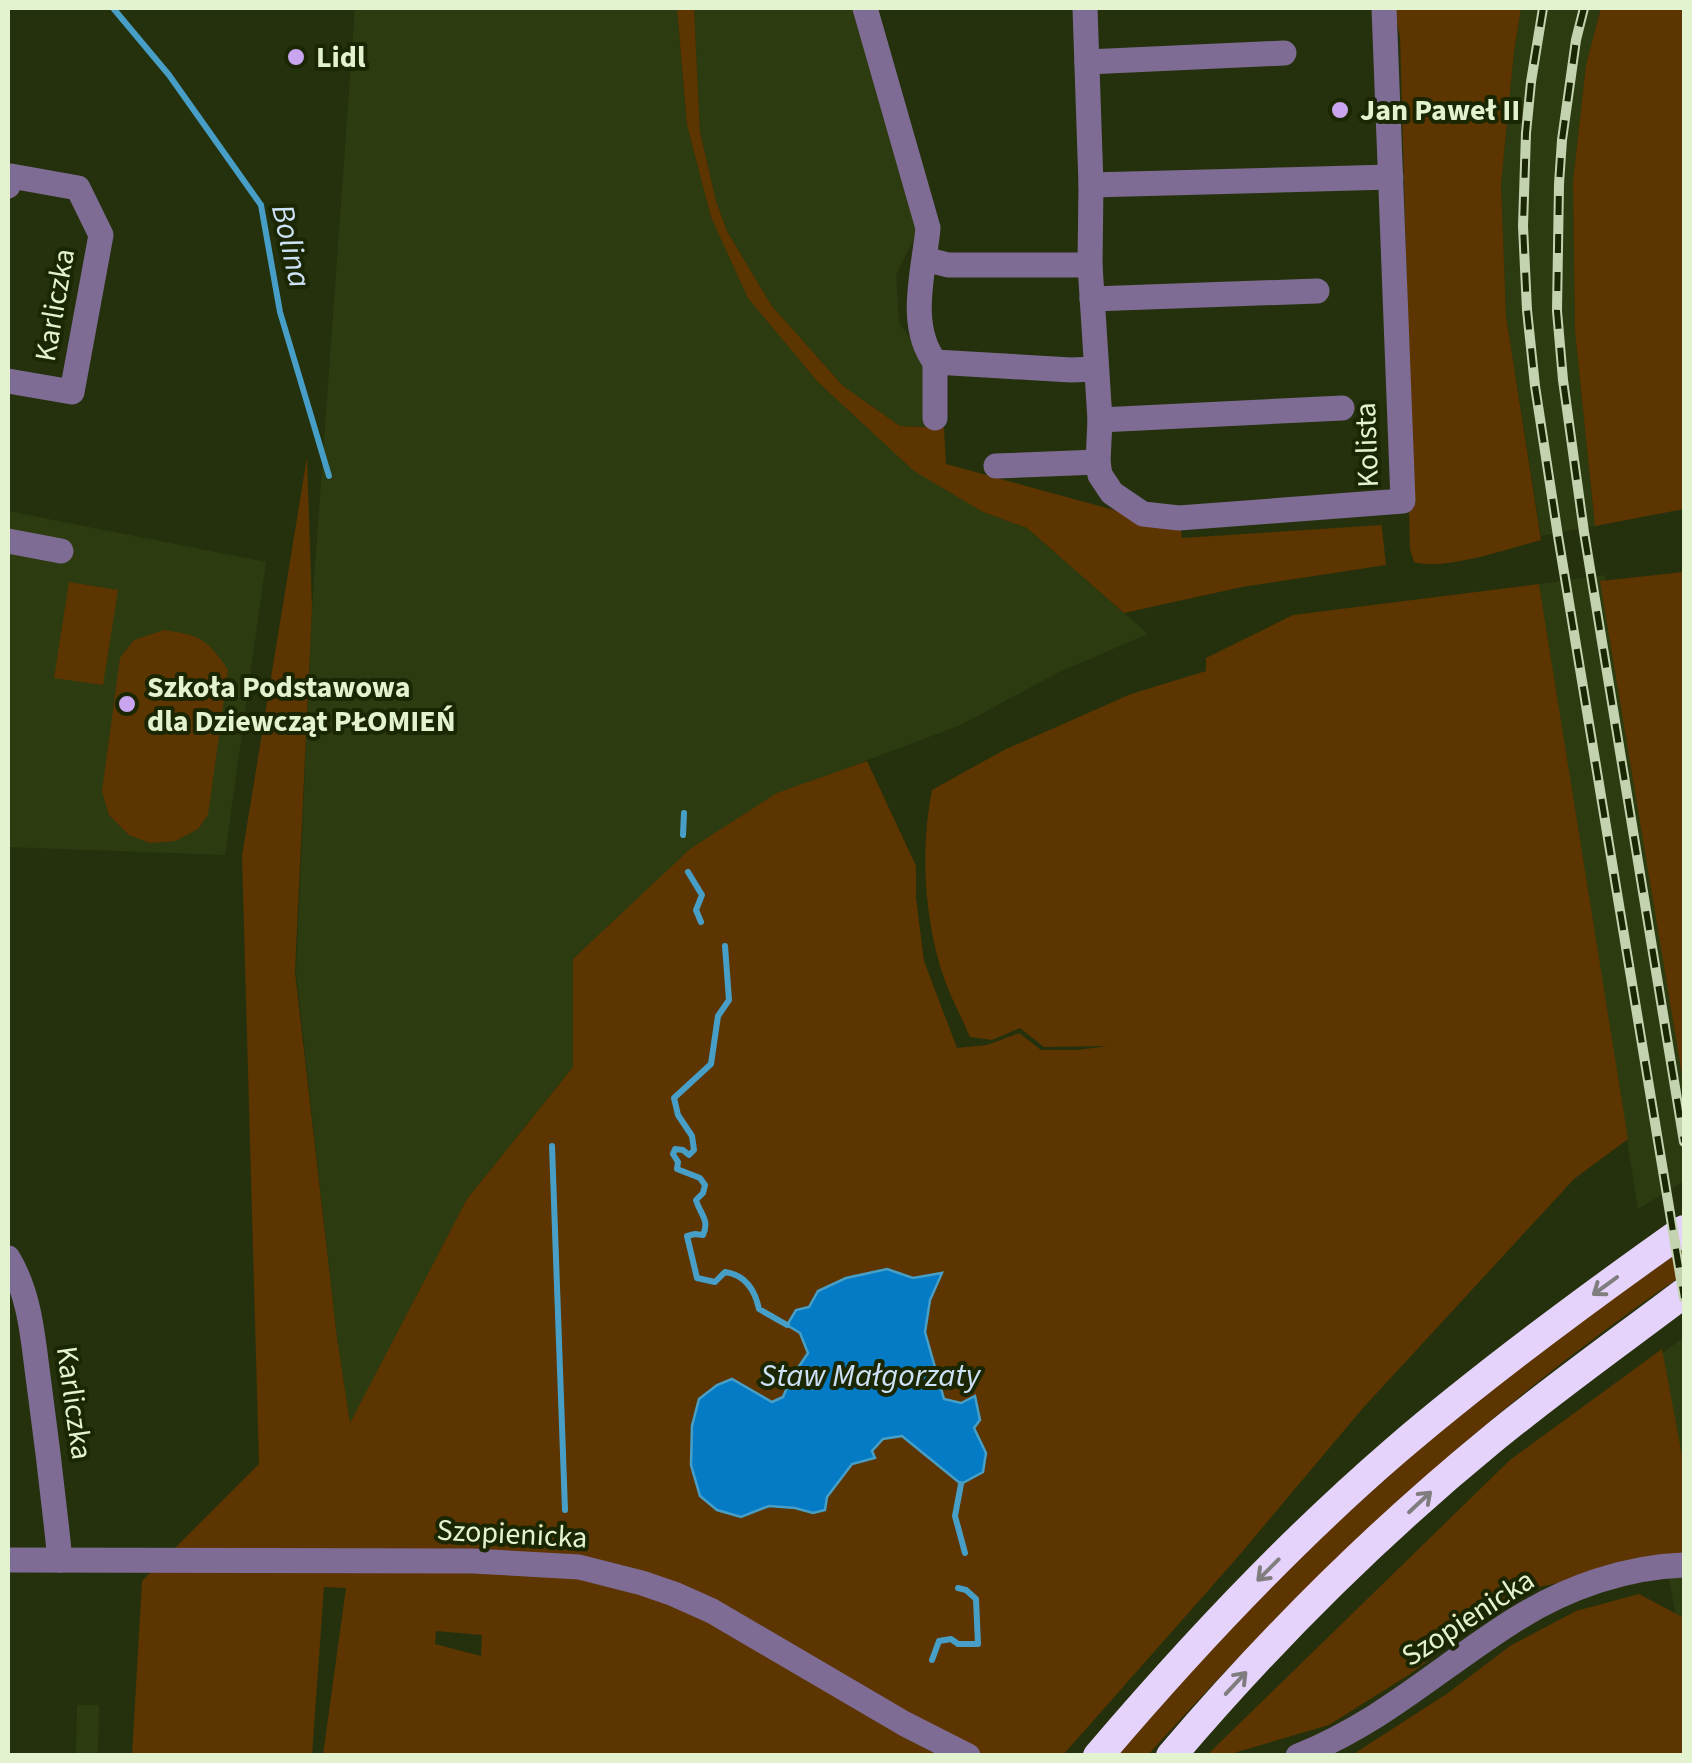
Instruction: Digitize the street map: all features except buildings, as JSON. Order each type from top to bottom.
[{"type":"highway","points":[[1098,1756],[1218,1620],[1366,1477],[1510,1357],[1684,1230]]},
{"type":"highway","points":[[1171,1756],[1300,1616],[1439,1485],[1543,1398],[1684,1293]]},
{"type":"street","points":[[865,8],[928,228],[920,278],[922,336],[935,362],[935,418]]},
{"type":"street","points":[[996,466],[1098,462],[1100,420],[1090,264],[1085,8]]},
{"type":"street","name":"Kolista","points":[[1098,462],[1100,474],[1112,493],[1143,514],[1157,516],[1179,518],[1402,501],[1384,8]]},
{"type":"street","points":[[1086,62],[1284,52]]},
{"type":"street","name":"Karliczka","points":[[8,186],[11,176],[78,188],[101,235],[72,392],[8,381]]},
{"type":"street","points":[[1090,185],[1390,177]]},
{"type":"street","points":[[925,259],[956,266],[1090,264]]},
{"type":"street","points":[[1092,299],[1318,291]]},
{"type":"street","points":[[935,362],[1096,369]]},
{"type":"street","name":"Kolista","points":[[1100,420],[1342,408]]},
{"type":"street","points":[[8,540],[62,551]]},
{"type":"street","name":"Karliczka","points":[[8,1258],[25,1296],[30,1322],[60,1560]]},
{"type":"street","name":"Szopienicka","points":[[8,1560],[540,1564],[579,1568],[674,1594],[730,1621],[905,1724],[966,1755]]},
{"type":"street","name":"Szopienicka","points":[[1298,1756],[1381,1715],[1543,1604],[1603,1579],[1649,1568],[1684,1565]]},
{"type":"shaded area","points":[[355,8],[677,8],[687,125],[711,217],[818,382],[983,512],[1027,528],[1148,634],[1055,674],[961,725],[777,794],[573,959],[573,1067],[467,1199],[350,1424],[296,972],[312,608]]},
{"type":"shaded area","points":[[677,8],[694,8],[700,132],[727,231],[771,305],[843,386],[900,426],[944,428],[946,464],[1143,518],[1180,523],[1182,538],[1382,525],[1386,565],[1242,587],[1124,613],[1027,528],[983,512],[914,471],[818,382],[748,298],[711,217],[687,125]]},
{"type":"shaded area","points":[[694,8],[857,8],[920,226],[896,275],[899,323],[929,363],[932,427],[900,426],[843,386],[771,305],[727,231],[700,132]]},
{"type":"shaded area","points":[[1394,8],[1521,8],[1501,184],[1506,316],[1541,540],[1442,563],[1414,562],[1410,549],[1409,510],[1413,508],[1400,37]]},
{"type":"shaded area","points":[[1521,8],[1601,8],[1586,65],[1573,182],[1575,331],[1595,526],[1541,536],[1506,316],[1501,184]]},
{"type":"shaded area","points":[[1601,8],[1684,8],[1684,509],[1595,526],[1575,331],[1573,182],[1586,65]]},
{"type":"shaded area","points":[[307,457],[312,608],[295,972],[350,1423],[467,1199],[573,1067],[573,959],[690,849],[777,793],[867,761],[916,866],[924,961],[957,1048],[987,1045],[1019,1033],[1041,1050],[1108,1046],[1044,1047],[1020,1028],[992,1040],[970,1037],[945,981],[928,911],[925,862],[932,790],[1004,750],[1131,694],[1206,671],[1206,658],[1293,615],[1539,584],[1628,1139],[1574,1179],[1363,1408],[1063,1755],[323,1755],[346,1588],[324,1587],[312,1755],[132,1756],[142,1581],[259,1464],[242,856]],"holes":[[[887,1269],[913,1278],[930,1300],[925,1332],[944,1399],[961,1403],[974,1396],[974,1427],[980,1438],[911,1445],[902,1436],[883,1439],[872,1451],[874,1459],[852,1464],[826,1497],[775,1498],[699,1399],[732,1379],[772,1402],[783,1397],[808,1353],[800,1333],[787,1324],[809,1307]],[[436,1631],[482,1635],[481,1656],[435,1644]]]},
{"type":"shaded area","name":"Szkoła Podstawowa dla Dziewcząt PŁOMIEŃ","points":[[8,511],[266,562],[225,855],[8,847]]},
{"type":"shaded area","points":[[1684,572],[1684,1087],[1600,581]]},
{"type":"shaded area","points":[[1605,575],[1684,1060],[1684,1181],[1638,1209],[1539,584]]},
{"type":"shaded area","points":[[69,582],[118,590],[103,685],[54,678]]},
{"type":"shaded area","points":[[164,630],[202,640],[228,670],[208,815],[198,829],[175,841],[150,843],[129,835],[109,815],[102,791],[120,658],[134,640]]},
{"type":"shaded area","points":[[1684,1245],[1684,1274],[1539,1381],[1401,1498],[1272,1623],[1148,1755],[1109,1756],[1306,1550],[1473,1401]]},
{"type":"shaded area","points":[[1684,1337],[1684,1654],[1633,1375]]},
{"type":"shaded area","points":[[1662,1349],[1684,1466],[1684,1557],[1534,1588],[1329,1725],[1227,1755],[1206,1756],[1510,1460]]},
{"type":"shaded area","points":[[1639,1594],[1684,1618],[1684,1755],[1352,1755],[1448,1693],[1510,1646],[1576,1611]]},
{"type":"shaded area","points":[[77,1705],[99,1705],[98,1755],[76,1755]]},
{"type":"water","name":"Staw Małgorzaty","points":[[887,1269],[913,1278],[942,1273],[930,1300],[925,1332],[944,1399],[961,1403],[975,1396],[980,1420],[974,1428],[986,1453],[983,1472],[961,1484],[902,1436],[883,1439],[872,1451],[875,1458],[852,1464],[827,1497],[825,1510],[813,1513],[769,1506],[741,1517],[717,1510],[700,1496],[691,1465],[692,1426],[699,1399],[732,1379],[772,1402],[783,1397],[808,1353],[800,1333],[787,1325],[796,1310],[809,1307],[818,1291],[846,1278]]},
{"type":"waterway","name":"Bolina","points":[[113,8],[169,75],[261,205],[280,312],[329,476]]},
{"type":"waterway","name":"Bolina","points":[[683,835],[684,813]]},
{"type":"waterway","name":"Bolina","points":[[688,872],[702,895],[696,910],[701,922]]},
{"type":"waterway","name":"Bolina","points":[[725,946],[729,1000],[718,1016],[711,1064],[674,1098],[678,1115],[692,1136],[694,1150],[689,1155],[675,1149],[673,1154],[677,1169],[700,1178],[705,1185],[696,1200],[705,1230],[703,1235],[687,1236],[697,1278],[715,1282],[725,1272],[739,1276],[752,1290],[759,1309],[787,1325]]},
{"type":"waterway","points":[[552,1146],[565,1510]]},
{"type":"waterway","name":"Bolina","points":[[961,1484],[955,1516],[965,1553]]},
{"type":"waterway","name":"Bolina","points":[[932,1660],[939,1641],[978,1644],[976,1599],[958,1588]]},
{"type":"railway","points":[[1543,8],[1526,133],[1523,226],[1535,386],[1684,1298]]},
{"type":"railway","points":[[1584,8],[1576,40],[1559,184],[1557,311],[1563,380],[1584,532],[1684,1142]]},
{"type":"place","name":"Lidl","points":[[296,57]]},
{"type":"place","name":"Jan Paweł II","points":[[1340,110]]},
{"type":"place","name":"Szkoła Podstawowa dla Dziewcząt PŁOMIEŃ","points":[[127,704]]}]
